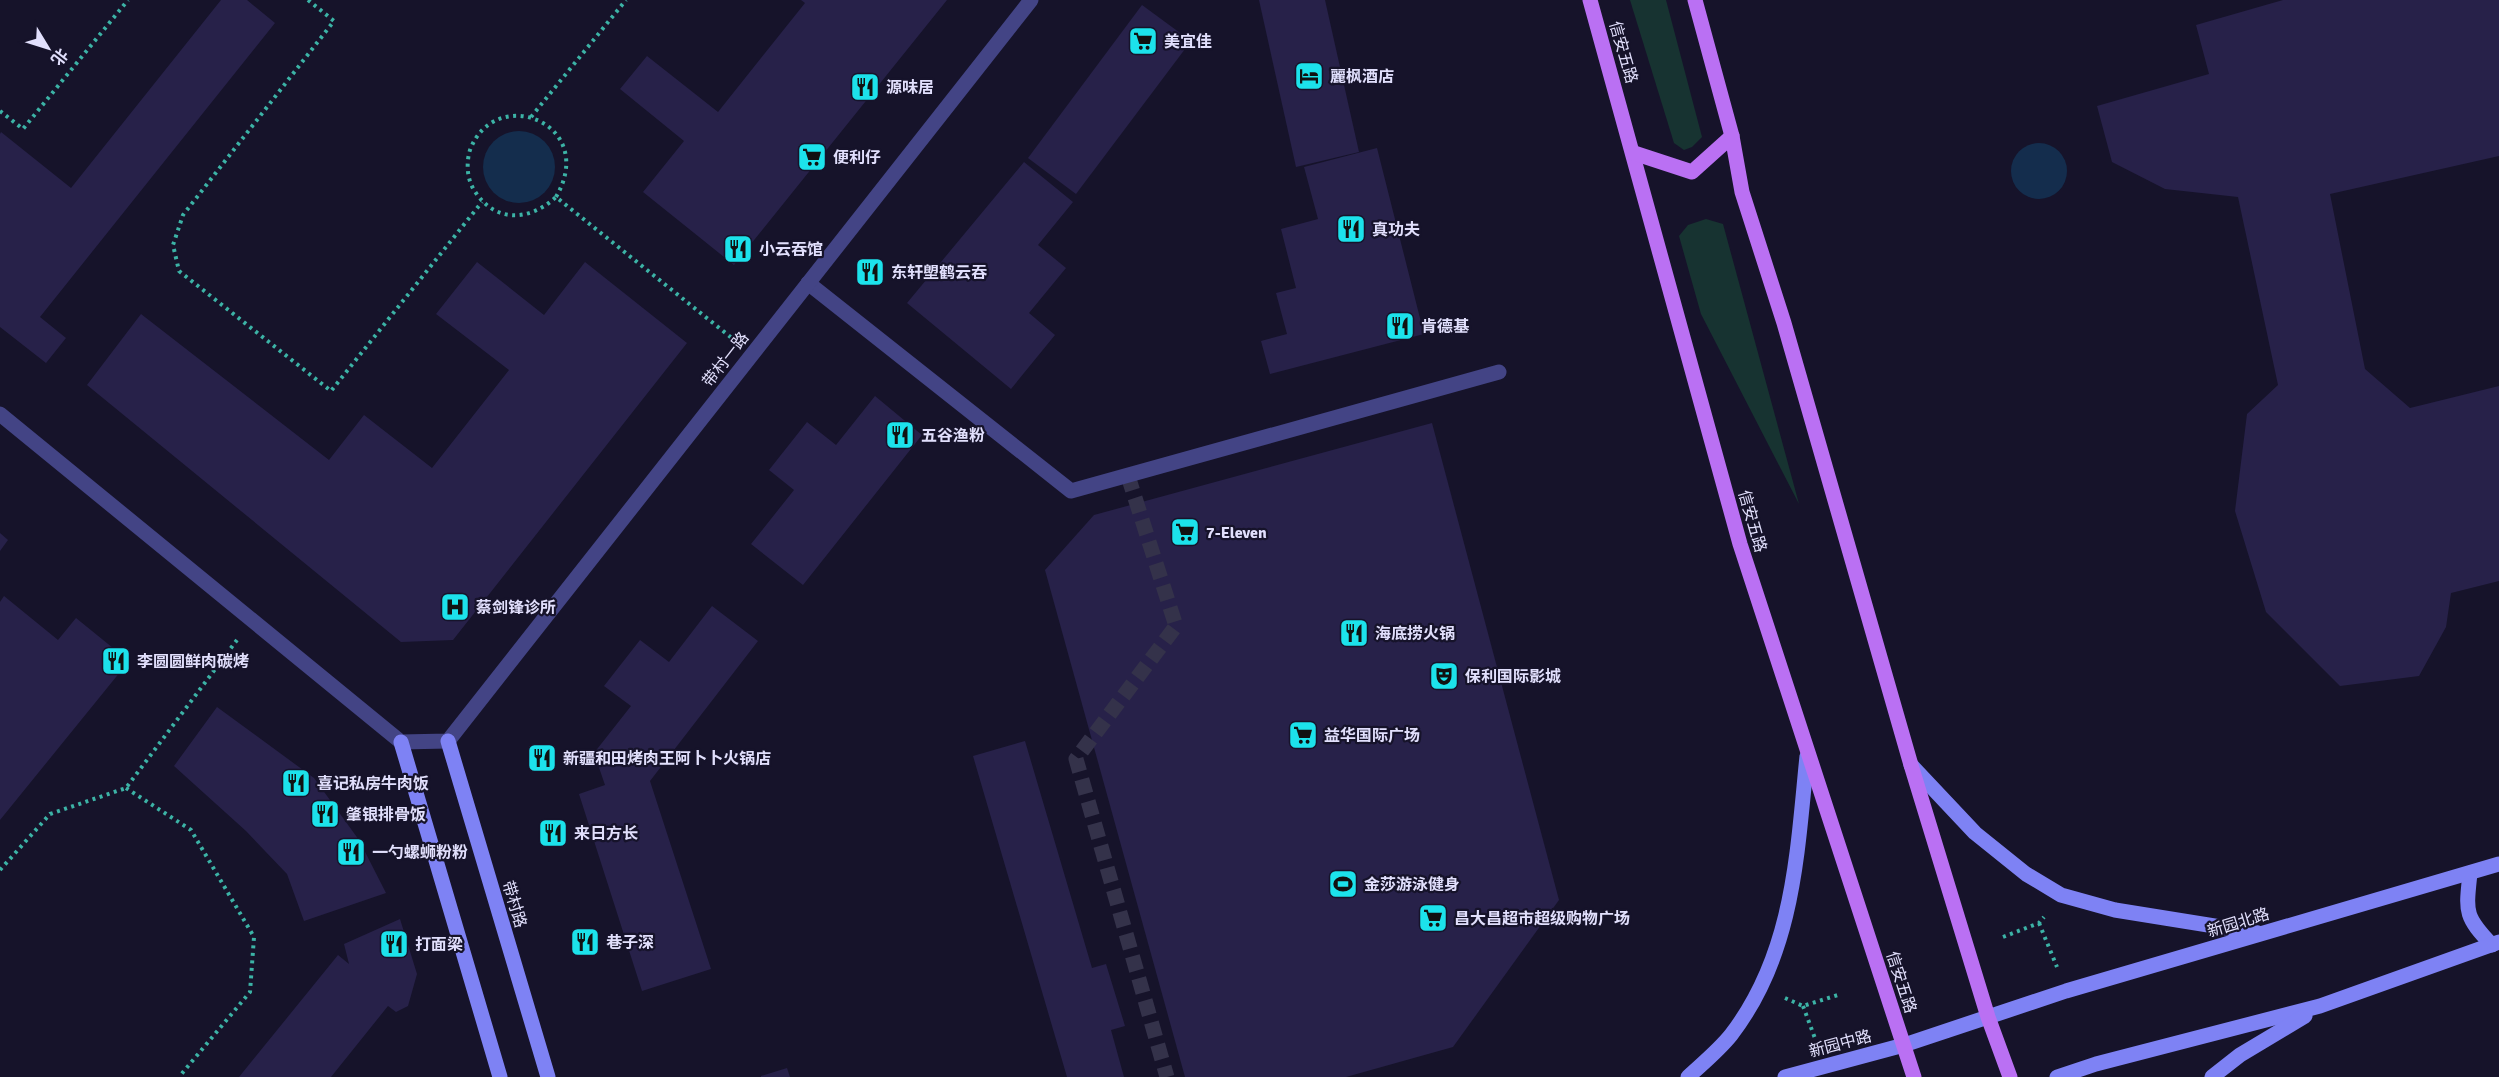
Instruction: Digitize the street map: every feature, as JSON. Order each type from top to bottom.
[{"type":"main road","name":"信安五路","points":[[1590,0],[1740,544],[1807,756],[1914,1077]]},
{"type":"main road","points":[[1695,0],[1732,136],[1742,192],[1784,323],[1911,765],[1988,1017],[2010,1077]]},
{"type":"main road","points":[[1634,153],[1692,172],[1732,136]]},
{"type":"main road","name":"带村路","points":[[448,741],[548,1077]]},
{"type":"main road","points":[[401,742],[500,1077]]},
{"type":"main road","points":[[1688,1077],[1731,1036],[1760,987],[1782,937],[1795,871],[1807,756]]},
{"type":"main road","points":[[1911,765],[1976,833],[2026,874],[2061,895],[2115,910],[2261,933]]},
{"type":"main road","name":"新园北路","points":[[1904,1045],[2261,933],[2499,864]]},
{"type":"main road","points":[[2470,873],[2466,906],[2472,924],[2496,944]]},
{"type":"main road","points":[[2057,1077],[2096,1064],[2320,1006],[2496,944]]},
{"type":"main road","points":[[2212,1077],[2240,1055],[2320,1006]]},
{"type":"main road","name":"新园中路","points":[[1785,1077],[1904,1045]]},
{"type":"street","name":"带村一路","points":[[448,741],[1031,0]]},
{"type":"street","points":[[808,283],[1071,491],[1498,372]]},
{"type":"street","points":[[0,414],[401,742],[448,741]]},
{"type":"path","points":[[0,111],[23,129],[128,0]]},
{"type":"path","points":[[308,0],[334,21],[183,215],[173,245],[179,271],[331,391],[483,202]]},
{"type":"path","points":[[531,117],[626,0]]},
{"type":"path","points":[[515,115],[531,117],[546,124],[558,136],[566,150],[568,167],[564,183],[556,197],[544,208],[529,215],[512,216],[496,211],[483,202],[473,188],[468,173],[468,156],[474,141],[485,128],[499,119],[515,115]]},
{"type":"path","points":[[556,197],[752,355]]},
{"type":"path","points":[[0,870],[50,813],[126,788],[252,620]]},
{"type":"path","points":[[126,788],[191,830],[254,937],[250,993],[179,1077]]},
{"type":"path","points":[[2003,937],[2039,923],[2058,971]]},
{"type":"path","points":[[1785,998],[1803,1006],[1841,994]]},
{"type":"path","points":[[1803,1006],[1816,1043]]},
{"type":"green space","points":[[1630,0],[1666,0],[1702,137],[1692,147],[1684,150],[1674,143]]},
{"type":"green space","points":[[1706,219],[1723,224],[1799,504],[1701,314],[1679,236],[1688,225]]},
{"type":"water","points":[[519,131],[539,137],[549,147],[555,167],[549,187],[539,197],[519,203],[499,197],[489,187],[483,167],[489,147],[499,137]]},
{"type":"water","points":[[2034,143],[2044,143],[2059,151],[2065,160],[2067,171],[2065,182],[2059,191],[2044,199],[2034,199],[2023,194],[2016,187],[2011,176],[2011,166],[2016,155],[2023,148]]},
{"type":"building","points":[[221,0],[247,0],[275,23],[40,317],[66,338],[46,363],[0,327],[0,134],[1,132],[71,188]]},
{"type":"building","points":[[801,0],[947,0],[734,265],[643,192],[684,141],[620,89],[647,56],[718,112],[805,3]]},
{"type":"building","name":"麗枫酒店","points":[[1259,0],[1325,0],[1359,152],[1296,167]]},
{"type":"building","points":[[2283,0],[2499,0],[2499,156],[2330,194],[2365,369],[2410,408],[2499,386],[2499,581],[2451,593],[2446,627],[2419,676],[2340,686],[2266,612],[2235,511],[2247,414],[2278,385],[2238,197],[2165,189],[2112,162],[2097,106],[2209,74],[2196,25]]},
{"type":"building","points":[[1142,5],[1191,41],[1076,194],[1028,158]]},
{"type":"building","points":[[1377,148],[1424,334],[1270,374],[1261,341],[1287,334],[1276,293],[1296,288],[1281,229],[1318,219],[1304,167]]},
{"type":"building","points":[[1024,162],[1073,202],[1038,245],[1066,268],[1029,313],[1055,335],[1011,389],[907,303]]},
{"type":"building","points":[[477,262],[544,315],[585,262],[687,343],[453,640],[401,642],[87,385],[141,314],[329,460],[364,415],[432,468],[509,370],[436,314]]},
{"type":"building","points":[[875,396],[922,435],[803,585],[751,544],[794,490],[769,470],[807,422],[836,445]]},
{"type":"building","name":"益华国际广场","points":[[1432,423],[1559,900],[1453,1047],[1346,1077],[1185,1077],[1045,570],[1094,515]]},
{"type":"building","points":[[0,533],[8,540],[0,551]]},
{"type":"building","points":[[4,596],[58,640],[76,618],[129,661],[0,820],[0,602]]},
{"type":"building","points":[[712,606],[758,641],[650,781],[711,969],[642,991],[579,794],[605,785],[594,753],[631,706],[604,686],[640,640],[669,662]]},
{"type":"building","points":[[217,707],[314,778],[359,840],[386,893],[304,921],[287,874],[246,831],[174,766]]},
{"type":"building","points":[[1025,741],[1092,968],[1106,964],[1125,1026],[1111,1030],[1124,1077],[1067,1077],[973,756]]},
{"type":"building","points":[[400,919],[417,974],[408,1006],[396,1012],[388,1006],[331,1077],[239,1077],[338,955],[349,964],[344,944]]},
{"type":"building","points":[[787,1068],[790,1077],[761,1077],[761,1076]]},
{"type":"tunnel","points":[[1128,476],[1176,626],[1076,759],[1167,1077]]},
{"type":"place","name":"美宜佳","points":[[1143,41]]},
{"type":"place","name":"麗枫酒店","points":[[1309,76]]},
{"type":"place","name":"源味居","points":[[865,87]]},
{"type":"place","name":"便利仔","points":[[812,157]]},
{"type":"place","name":"真功夫","points":[[1351,229]]},
{"type":"place","name":"小云吞馆","points":[[738,249]]},
{"type":"place","name":"东轩塱鹤云吞","points":[[870,272]]},
{"type":"place","name":"肯德基","points":[[1400,326]]},
{"type":"place","name":"五谷渔粉","points":[[900,435]]},
{"type":"place","name":"7-Eleven","points":[[1185,532]]},
{"type":"place","name":"蔡剑锋诊所","points":[[455,607]]},
{"type":"place","name":"海底捞火锅","points":[[1354,633]]},
{"type":"place","name":"李圆圆鲜肉碳烤","points":[[116,661]]},
{"type":"place","name":"保利国际影城","points":[[1444,676]]},
{"type":"place","name":"益华国际广场","points":[[1303,735]]},
{"type":"place","name":"新疆和田烤肉王阿卜卜火锅店","points":[[542,758]]},
{"type":"place","name":"喜记私房牛肉饭","points":[[296,783]]},
{"type":"place","name":"肇银排骨饭","points":[[325,814]]},
{"type":"place","name":"来日方长","points":[[553,833]]},
{"type":"place","name":"一勺螺蛳粉粉","points":[[351,852]]},
{"type":"place","name":"金莎游泳健身","points":[[1343,884]]},
{"type":"place","name":"昌大昌超市超级购物广场","points":[[1433,918]]},
{"type":"place","name":"巷子深","points":[[585,942]]},
{"type":"place","name":"打面梁","points":[[394,944]]}]
